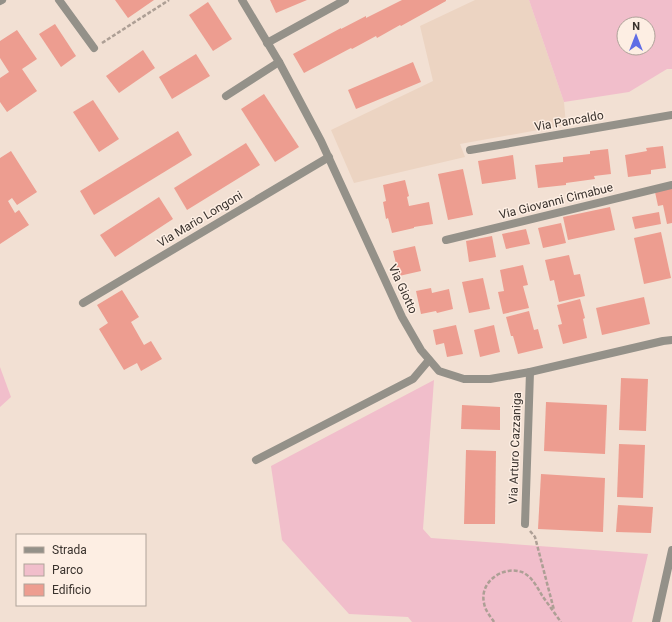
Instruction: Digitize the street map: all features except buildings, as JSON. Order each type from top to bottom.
[{"type":"street","points":[[59,0],[94,48]]},
{"type":"street","name":"Via Giotto","points":[[242,0],[318,135],[402,317],[421,350],[439,371],[464,379],[490,380],[655,342],[672,340]]},
{"type":"street","points":[[267,43],[345,0]]},
{"type":"street","points":[[226,96],[278,62]]},
{"type":"street","name":"Via Pancaldo","points":[[470,150],[672,115]]},
{"type":"street","name":"Via Mario Longoni","points":[[83,302],[329,157]]},
{"type":"street","name":"Via Giovanni Cimabue","points":[[446,240],[672,185]]},
{"type":"street","points":[[256,460],[413,379],[429,360]]},
{"type":"street","name":"Via Arturo Cazzaniga","points":[[524,524],[530,372]]},
{"type":"street","points":[[656,622],[672,553]]},
{"type":"path","points":[[94,48],[169,0]]},
{"type":"path","points":[[524,524],[535,537],[555,613]]},
{"type":"path","points":[[494,622],[484,603],[484,594],[487,584],[495,576],[507,571],[515,571],[524,574],[538,587],[561,622]]},
{"type":"shaded area","points":[[475,0],[529,0],[564,102],[566,125],[460,144],[465,157],[354,183],[331,130],[433,81],[420,26]]},
{"type":"green space","points":[[529,0],[672,0],[672,69],[667,69],[629,92],[564,102]]},
{"type":"green space","points":[[0,367],[11,397],[0,407]]},
{"type":"green space","points":[[434,380],[423,529],[431,538],[648,554],[632,622],[412,622],[408,617],[349,614],[282,540],[271,466]]}]
